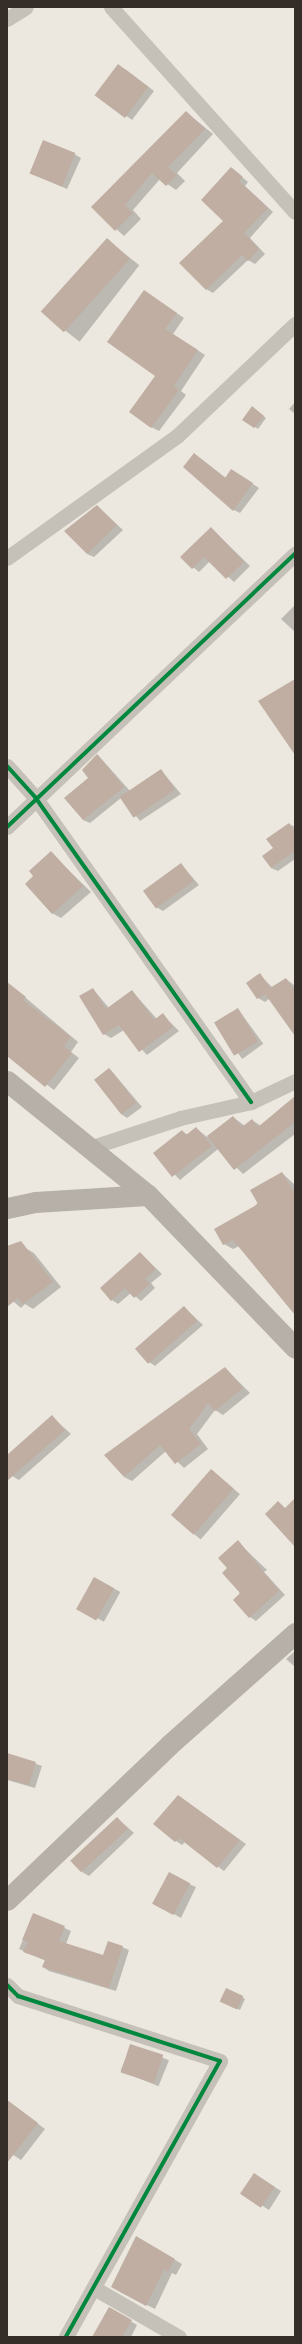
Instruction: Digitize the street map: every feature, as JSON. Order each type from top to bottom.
[{"type":"main road","points":[[7,1081],[148,1195],[295,1348]]},
{"type":"main road","points":[[7,1208],[35,1202],[148,1195]]},
{"type":"main road","points":[[7,1900],[169,1745],[295,1633]]},
{"type":"street","points":[[7,19],[26,7]]},
{"type":"street","points":[[111,7],[295,212]]},
{"type":"street","points":[[7,558],[177,436],[295,324]]},
{"type":"street","points":[[7,827],[36,797],[295,554]]},
{"type":"street","points":[[7,766],[36,797],[251,1102]]},
{"type":"street","points":[[89,1148],[180,1118],[251,1102],[295,1081]]},
{"type":"street","points":[[7,1985],[18,1996],[220,2061],[66,2337]]},
{"type":"street","points":[[94,2288],[179,2337]]},
{"type":"building","points":[[118,64],[148,87],[125,118],[95,95]]},
{"type":"building","points":[[186,111],[205,129],[168,167],[177,175],[166,186],[152,173],[125,205],[133,213],[115,231],[91,207]]},
{"type":"building","points":[[43,140],[75,153],[62,186],[30,173]]},
{"type":"building","points":[[231,167],[243,177],[239,181],[268,208],[244,233],[259,249],[248,261],[242,255],[206,290],[179,263],[223,221],[201,200]]},
{"type":"building","points":[[107,238],[130,259],[64,332],[41,312]]},
{"type":"building","points":[[144,290],[177,313],[165,329],[198,350],[174,386],[179,390],[151,428],[129,412],[155,376],[107,342]]},
{"type":"building","points":[[252,406],[264,416],[254,428],[242,420]]},
{"type":"building","points":[[194,453],[225,478],[231,469],[253,483],[233,511],[183,467]]},
{"type":"building","points":[[97,505],[117,525],[87,554],[64,531]]},
{"type":"building","points":[[211,527],[244,562],[226,579],[204,557],[192,569],[180,557]]},
{"type":"building","points":[[295,679],[295,755],[258,701]]},
{"type":"building","points":[[97,754],[124,787],[83,820],[64,798],[88,778],[82,770]]},
{"type":"building","points":[[161,769],[175,790],[134,818],[120,797]]},
{"type":"building","points":[[289,823],[295,831],[295,851],[271,868],[262,856],[273,848],[266,839]]},
{"type":"building","points":[[51,851],[83,886],[52,914],[25,884],[33,876],[29,871]]},
{"type":"building","points":[[181,863],[194,881],[156,908],[143,891]]},
{"type":"building","points":[[260,973],[270,988],[286,978],[295,991],[295,1036],[265,994],[257,999],[246,983]]},
{"type":"building","points":[[7,982],[26,997],[23,1000],[71,1037],[64,1046],[72,1053],[45,1087],[7,1056]]},
{"type":"building","points":[[93,988],[106,1009],[132,990],[154,1020],[163,1013],[173,1027],[139,1052],[119,1025],[103,1035],[79,996]]},
{"type":"building","points":[[238,1008],[258,1041],[234,1056],[214,1022]]},
{"type":"building","points":[[109,1068],[136,1103],[121,1114],[94,1080]]},
{"type":"building","points":[[295,1096],[295,1122],[234,1170],[207,1136],[233,1116],[242,1127],[252,1119],[258,1127]]},
{"type":"building","points":[[196,1127],[212,1146],[172,1177],[153,1153],[182,1130],[186,1135]]},
{"type":"building","points":[[282,1172],[295,1194],[295,1315],[233,1240],[223,1245],[214,1229],[258,1204],[250,1190]]},
{"type":"building","points":[[21,1241],[53,1282],[23,1304],[18,1298],[7,1307],[7,1246]]},
{"type":"building","points":[[140,1252],[156,1269],[145,1279],[150,1284],[134,1298],[125,1288],[111,1301],[100,1288]]},
{"type":"building","points":[[184,1306],[197,1321],[148,1364],[135,1349]]},
{"type":"building","points":[[225,1367],[243,1388],[215,1411],[208,1403],[189,1429],[201,1444],[175,1464],[160,1445],[124,1477],[104,1455]]},
{"type":"building","points":[[52,1415],[65,1430],[7,1481],[7,1455]]},
{"type":"building","points":[[211,1469],[234,1489],[194,1535],[171,1515]]},
{"type":"building","points":[[295,1498],[295,1547],[265,1514],[278,1501],[285,1508]]},
{"type":"building","points":[[238,1540],[279,1591],[249,1618],[233,1600],[240,1593],[222,1573],[227,1568],[218,1558]]},
{"type":"building","points":[[94,1577],[114,1588],[96,1621],[76,1609]]},
{"type":"building","points":[[7,1753],[36,1762],[29,1785],[7,1779]]},
{"type":"building","points":[[178,1795],[240,1840],[217,1868],[179,1838],[175,1842],[153,1824]]},
{"type":"building","points":[[117,1817],[128,1829],[81,1872],[70,1861]]},
{"type":"building","points":[[169,1872],[190,1883],[173,1915],[152,1904]]},
{"type":"building","points":[[33,1913],[65,1926],[59,1941],[103,1955],[108,1941],[123,1946],[109,1988],[42,1967],[45,1960],[23,1952],[28,1942],[22,1940]]},
{"type":"building","points":[[226,1988],[243,1996],[237,2010],[220,2002]]},
{"type":"building","points":[[130,2044],[163,2055],[154,2083],[121,2073]]},
{"type":"building","points":[[7,2100],[38,2123],[7,2163]]},
{"type":"building","points":[[254,2173],[275,2187],[261,2208],[240,2194]]},
{"type":"building","points":[[136,2236],[175,2259],[168,2272],[164,2269],[146,2306],[111,2287]]},
{"type":"building","points":[[109,2307],[132,2320],[122,2337],[92,2337]]},
{"type":"cycle path","points":[[7,827],[295,554]]},
{"type":"cycle path","points":[[7,766],[35,797],[251,1102]]},
{"type":"cycle path","points":[[7,1985],[18,1996],[220,2061],[66,2337]]}]
